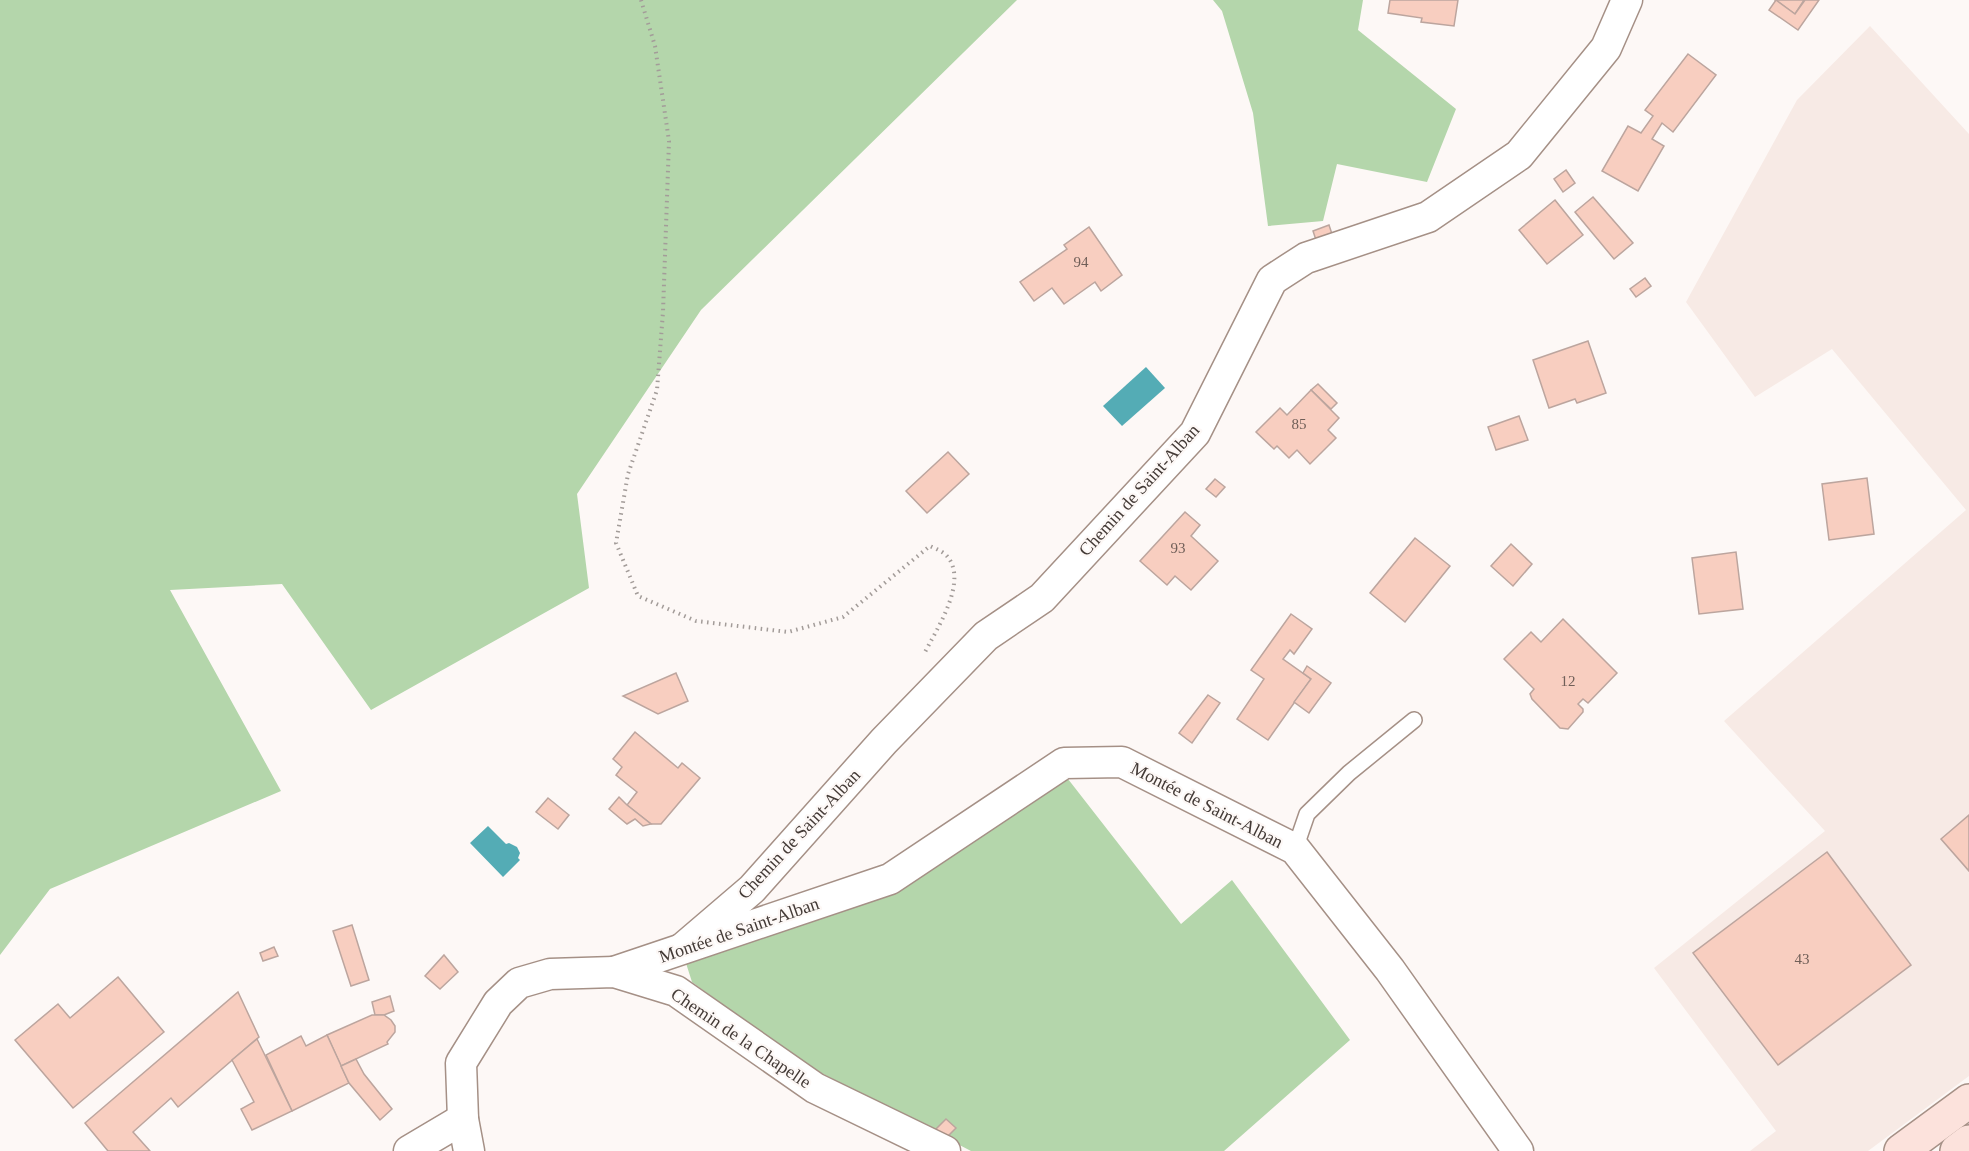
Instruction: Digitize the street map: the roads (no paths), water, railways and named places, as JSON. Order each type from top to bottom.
[{"type":"main road","points":[[1902,1151],[1969,1101]]},
{"type":"main road","points":[[1957,1151],[1969,1142]]},
{"type":"street","name":"Chemin de Saint-Alban","points":[[683,948],[752,890],[884,741],[978,643],[1042,598],[1195,433],[1272,280],[1306,258],[1428,217],[1519,155],[1606,48],[1627,0]]},
{"type":"street","name":"Montée de Saint-Alban","points":[[614,972],[890,879],[1064,763],[1122,762],[1295,849],[1390,970],[1518,1151]]},
{"type":"street","name":"Chemin de la Chapelle","points":[[463,1119],[461,1063],[498,1003],[519,983],[550,974],[614,972],[676,991],[815,1088],[945,1151]]},
{"type":"street","points":[[409,1151],[463,1119],[469,1151]]},
{"type":"lane","points":[[1295,849],[1307,814],[1349,773],[1414,720]]},
{"type":"water","points":[[1146,367],[1165,388],[1122,426],[1103,406]]},
{"type":"water","points":[[488,826],[506,844],[517,847],[520,853],[518,858],[520,860],[503,877],[470,843]]}]
